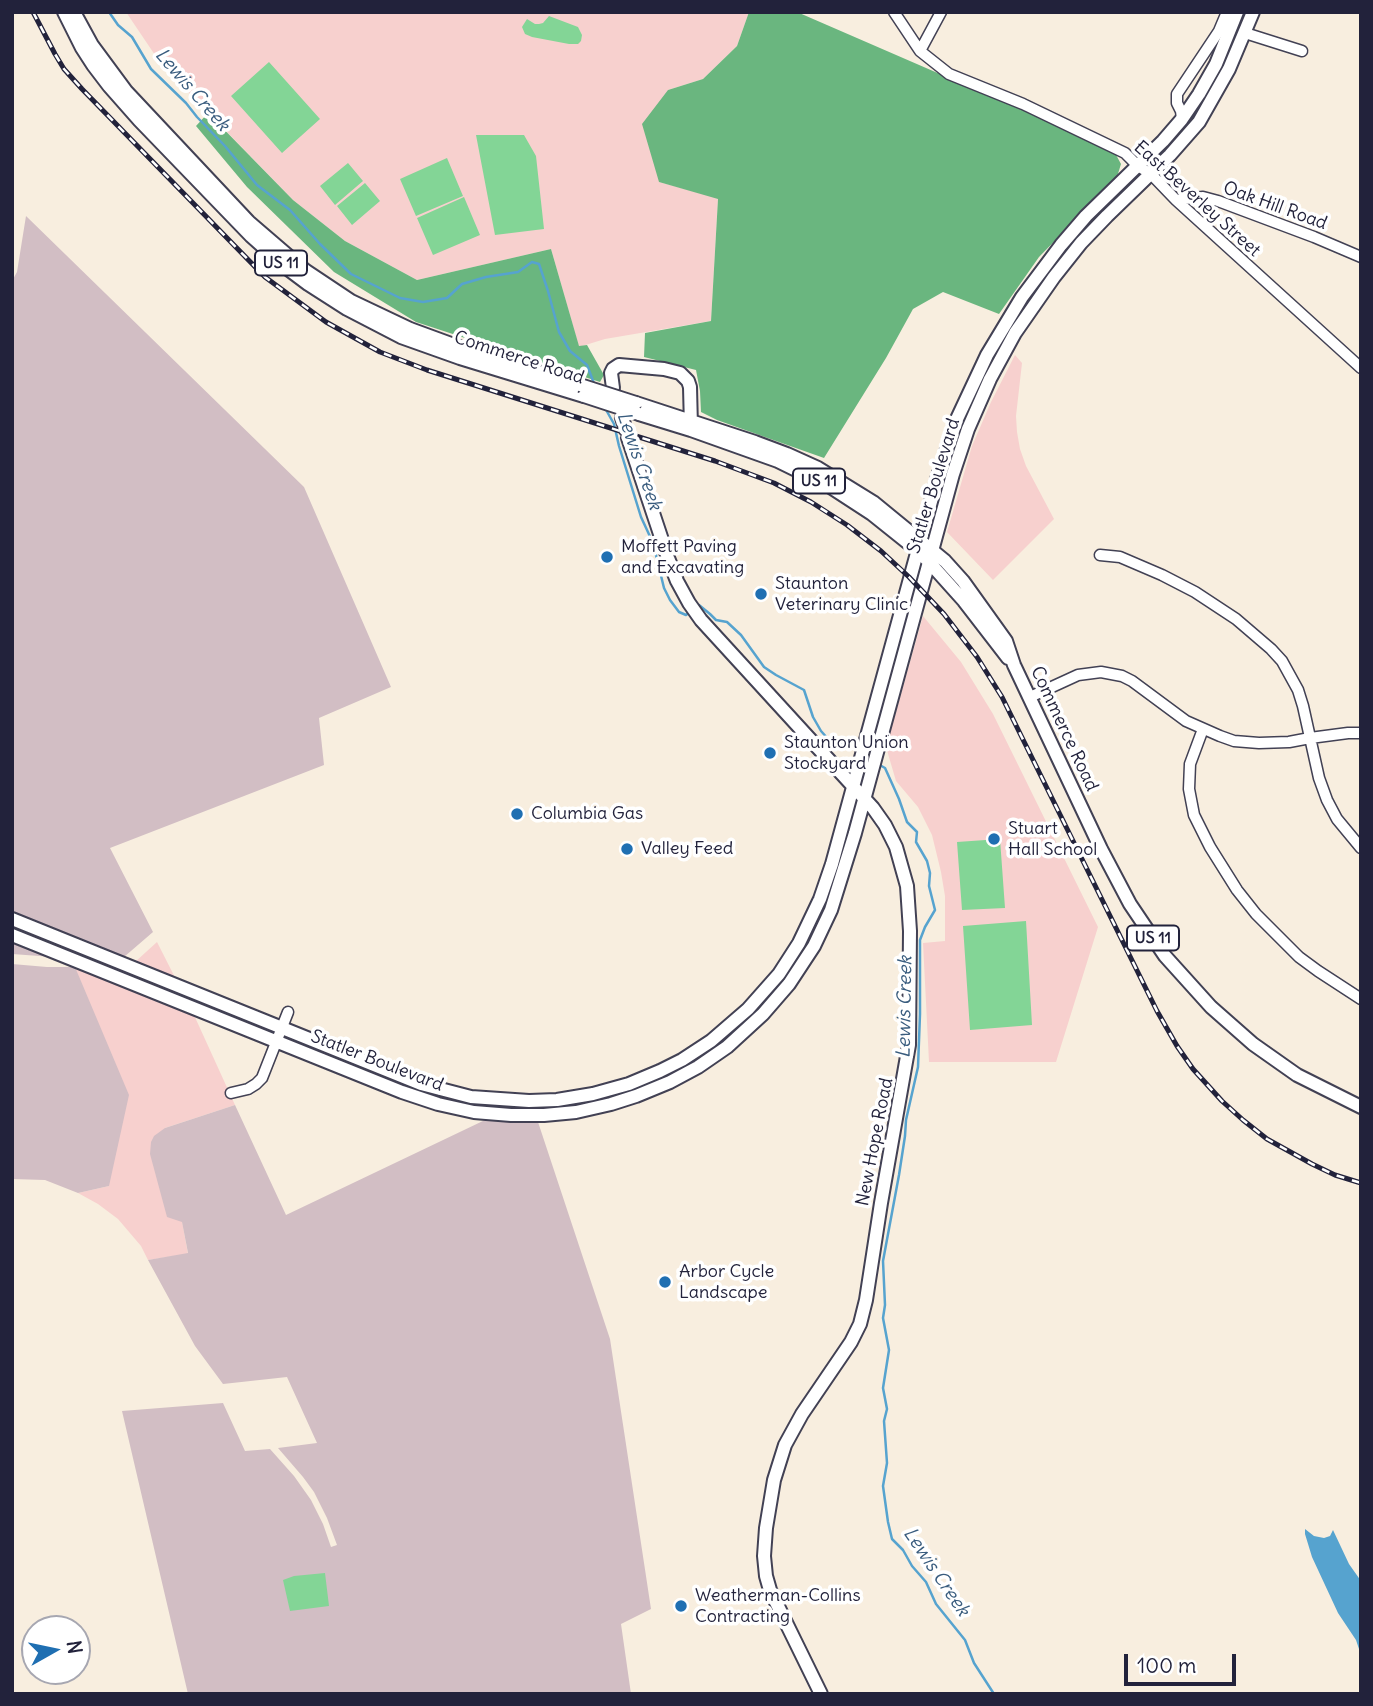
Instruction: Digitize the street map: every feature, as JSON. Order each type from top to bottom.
[{"type":"main road","name":"Commerce Road","points":[[64,12],[82,48],[109,86],[236,222],[266,251],[298,276],[347,309],[401,337],[460,358],[582,391]]},
{"type":"main road","name":"Commerce Road","points":[[74,12],[92,45],[125,91],[249,222],[306,271],[351,301],[410,330],[582,391],[787,454],[818,468],[873,502],[931,556],[1014,665],[1120,886],[1177,971],[1211,1007],[1253,1044],[1307,1080],[1361,1107]]},
{"type":"main road","name":"Statler Boulevard","points":[[12,919],[421,1084],[454,1094],[528,1101],[606,1091],[651,1075],[682,1060],[722,1032],[754,1003],[784,966],[808,926],[822,894],[938,476],[978,374],[998,335],[1028,288],[1061,245],[1086,216],[1163,141],[1182,118],[1216,64],[1237,12]]},
{"type":"main road","name":"Statler Boulevard","points":[[12,935],[422,1100],[474,1112],[522,1115],[576,1112],[611,1104],[682,1075],[719,1052],[752,1025],[783,992],[803,963],[828,917],[857,827],[953,474],[968,429],[990,379],[1015,333],[1081,243],[1199,122],[1223,83],[1252,12]]},
{"type":"main road","points":[[613,388],[611,373],[619,365],[680,373],[690,387],[691,425]]},
{"type":"main road","name":"New Hope Road","points":[[626,429],[673,569],[694,610],[854,780],[884,823],[901,861],[906,882],[909,906],[910,1038],[869,1286],[862,1318],[846,1350],[802,1414],[785,1445],[771,1493],[764,1544],[765,1570],[771,1596],[821,1694]]},
{"type":"main road","points":[[839,763],[855,760],[862,754]]},
{"type":"main road","points":[[857,827],[871,822],[884,823]]},
{"type":"street","name":"East Beverley Street","points":[[894,12],[920,51],[957,78],[1023,104],[1125,153],[1361,368]]},
{"type":"street","points":[[920,51],[941,12]]},
{"type":"street","points":[[1182,118],[1177,94],[1219,32],[1227,12]]},
{"type":"street","points":[[1245,33],[1302,51]]},
{"type":"street","name":"Oak Hill Road","points":[[1175,200],[1203,197],[1218,201],[1361,257]]},
{"type":"street","points":[[1100,555],[1120,557],[1162,575],[1212,602],[1260,638],[1282,661],[1303,706],[1319,778],[1327,800],[1337,819],[1361,848]]},
{"type":"street","points":[[1030,697],[1078,675],[1111,674],[1122,676],[1141,686],[1176,714],[1203,729],[1234,741],[1289,742],[1361,733]]},
{"type":"street","points":[[1203,729],[1190,764],[1189,789],[1194,815],[1210,847],[1256,914],[1299,957],[1361,999]]},
{"type":"street","points":[[231,1093],[248,1089],[262,1078],[288,1012]]},
{"type":"shaded area","points":[[126,12],[749,12],[737,46],[703,79],[668,90],[659,182],[718,198],[711,321],[605,339],[579,347],[551,249],[417,280],[345,241],[293,200],[161,64]]},
{"type":"shaded area","points":[[26,216],[304,487],[391,687],[319,718],[324,765],[110,848],[153,932],[124,957],[12,912],[12,281],[17,272]]},
{"type":"shaded area","points":[[1015,355],[1022,363],[1016,416],[1020,449],[1054,519],[993,580],[947,532],[972,446]]},
{"type":"shaded area","name":"Stuart Hall School","points":[[923,616],[961,662],[993,714],[1098,927],[1056,1062],[929,1062],[923,943],[945,941],[945,896],[932,835],[918,807],[896,781],[886,747]]},
{"type":"shaded area","points":[[12,941],[53,957],[12,954]]},
{"type":"shaded area","points":[[157,942],[235,1105],[165,1128],[188,1254],[148,1260],[141,1246],[118,1219],[78,1193],[109,1186],[75,967],[113,982]]},
{"type":"shaded area","points":[[12,964],[75,967],[129,1095],[109,1186],[78,1193],[45,1180],[12,1179]]},
{"type":"shaded area","points":[[235,1105],[286,1215],[485,1120],[538,1122],[610,1339],[651,1609],[621,1624],[631,1694],[188,1694],[122,1411],[223,1403],[245,1451],[270,1449],[311,1500],[331,1547],[337,1545],[314,1492],[278,1448],[317,1443],[287,1377],[223,1384],[195,1346],[148,1260],[188,1253],[182,1222],[167,1217],[150,1154],[154,1136],[165,1128]]},
{"type":"green space","points":[[749,12],[797,12],[1039,117],[1115,153],[1121,164],[1117,177],[1039,257],[999,314],[943,292],[913,309],[824,458],[701,412],[696,370],[644,357],[645,333],[711,321],[718,199],[659,182],[642,124],[668,90],[703,79],[737,46]]},
{"type":"green space","points":[[549,16],[578,27],[582,35],[581,41],[578,44],[569,44],[525,34],[522,27],[527,19],[539,24]]},
{"type":"green space","points":[[269,62],[320,119],[282,153],[231,96]]},
{"type":"green space","points":[[208,113],[293,200],[345,241],[417,280],[551,249],[579,346],[587,345],[604,375],[600,382],[416,322],[334,272],[247,187],[196,126]]},
{"type":"green space","points":[[476,135],[524,135],[536,156],[544,229],[495,235]]},
{"type":"green space","points":[[447,158],[463,196],[416,216],[400,179]]},
{"type":"green space","points":[[348,163],[363,181],[335,205],[320,186]]},
{"type":"green space","points":[[365,183],[380,201],[352,225],[337,206]]},
{"type":"green space","points":[[464,197],[480,235],[433,255],[417,218]]},
{"type":"green space","points":[[1000,839],[1005,908],[962,910],[957,842]]},
{"type":"green space","points":[[1026,921],[1032,1025],[970,1030],[963,926]]},
{"type":"green space","points":[[325,1573],[329,1606],[290,1611],[283,1580],[294,1576]]},
{"type":"water","points":[[1305,1529],[1314,1536],[1324,1538],[1330,1536],[1333,1530],[1349,1564],[1361,1581],[1361,1655],[1356,1640],[1338,1613],[1312,1557]]},
{"type":"waterway","name":"Lewis Creek","points":[[109,12],[118,25],[132,37],[151,69],[186,103],[257,185],[290,210],[351,274],[400,298],[423,302],[447,298],[462,284],[518,272],[532,262],[539,264],[559,332],[570,351],[587,365],[595,386]]},
{"type":"waterway","name":"Lewis Creek","points":[[605,408],[614,424],[641,517],[653,543],[664,588],[679,612],[686,615],[690,612]]},
{"type":"waterway","name":"Lewis Creek","points":[[698,606],[716,620],[727,622],[741,635],[764,667],[804,690],[813,717],[829,740],[846,743],[858,751]]},
{"type":"waterway","name":"Lewis Creek","points":[[878,764],[885,768],[907,822],[917,832],[916,842],[927,861],[930,873],[929,886],[935,910],[920,940],[918,1067],[906,1120],[883,1261],[883,1318],[889,1350],[883,1388],[887,1409],[884,1421],[887,1463],[883,1486],[892,1539],[903,1550],[926,1582],[936,1604],[965,1640],[974,1663],[994,1694]]},
{"type":"railway","points":[[33,12],[64,69],[82,89],[265,277],[326,322],[380,352],[427,370],[715,461],[774,483],[811,502],[881,551],[944,614],[977,657],[1002,697],[1157,1011],[1193,1069],[1222,1101],[1267,1139],[1335,1175],[1361,1183]]},
{"type":"place","name":"Moffett Paving and Excavating","points":[[607,557]]},
{"type":"place","name":"Staunton Veterinary Clinic","points":[[761,594]]},
{"type":"place","name":"Staunton Union Stockyard","points":[[770,753]]},
{"type":"place","name":"Columbia Gas","points":[[517,814]]},
{"type":"place","name":"Stuart Hall School","points":[[994,839]]},
{"type":"place","name":"Valley Feed","points":[[627,849]]},
{"type":"place","name":"Arbor Cycle Landscape","points":[[665,1282]]},
{"type":"place","name":"Weatherman-Collins Contracting","points":[[681,1606]]}]
